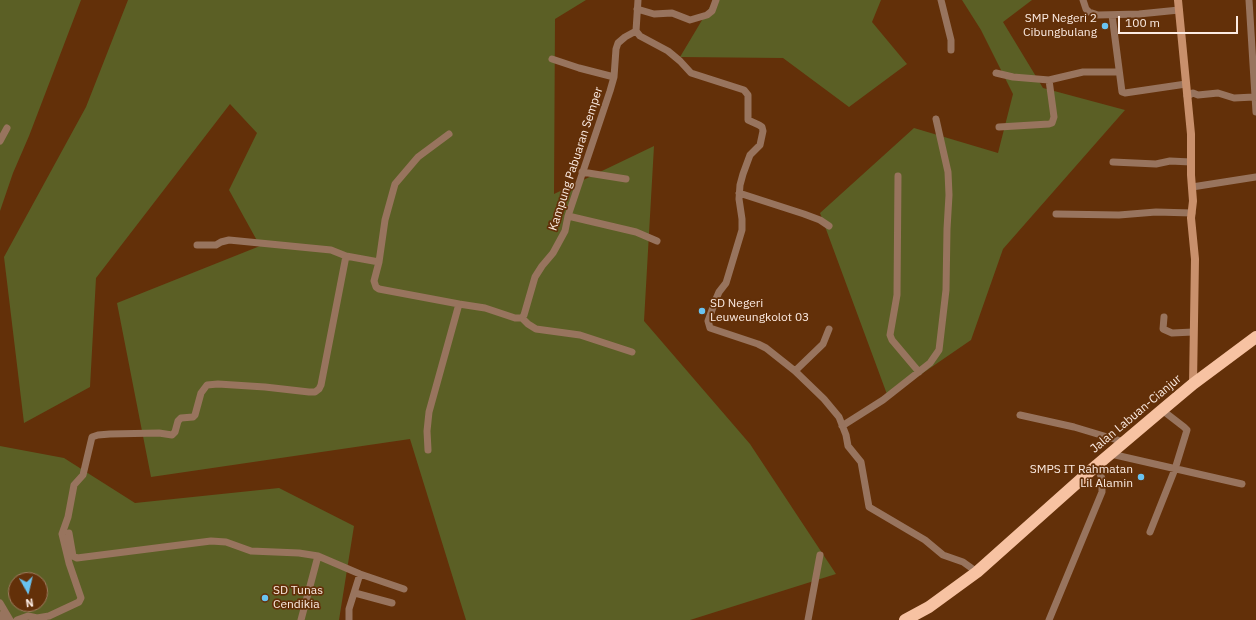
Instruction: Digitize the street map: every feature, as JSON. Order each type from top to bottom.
[{"type":"highway","name":"Jalan Labuan-Cianjur","points":[[905,620],[929,607],[978,572],[1124,442],[1193,384],[1256,337]]},
{"type":"street","points":[[638,0],[636,31],[640,36],[668,51],[691,73],[747,92],[747,118],[748,120],[762,127],[763,132],[760,145],[750,155],[746,162],[740,185],[739,205],[742,219],[742,230],[726,283],[719,292],[708,321],[709,326],[711,329],[766,348],[795,371],[833,409],[839,417],[848,446],[861,462],[869,507],[925,540],[943,555],[963,562],[978,572]]},
{"type":"street","points":[[637,10],[654,14],[672,13],[690,20],[707,15],[712,11],[716,0]]},
{"type":"street","points":[[941,0],[952,40],[951,50]]},
{"type":"street","points":[[1083,0],[1086,9],[1089,12],[1098,15],[1139,14],[1179,10]]},
{"type":"street","points":[[1178,0],[1191,134],[1192,213],[1195,259],[1193,384]]},
{"type":"street","points":[[1248,0],[1256,112]]},
{"type":"street","points":[[1112,15],[1122,92],[1125,93],[1186,84]]},
{"type":"street","name":"Kampung Pabuaran Semper","points":[[522,318],[526,310],[534,277],[553,253],[565,231],[568,216],[614,76],[616,49],[618,43],[636,31]]},
{"type":"street","points":[[552,59],[579,68],[614,76]]},
{"type":"street","points":[[996,73],[1013,77],[1049,80],[1083,72],[1120,72]]},
{"type":"street","points":[[999,127],[1052,123],[1054,117],[1049,80]]},
{"type":"street","points":[[1187,96],[1193,93],[1198,95],[1218,93],[1234,98],[1254,96]]},
{"type":"street","points":[[842,426],[883,400],[932,362],[939,350],[946,290],[949,195],[948,172],[936,119]]},
{"type":"street","points":[[0,141],[7,128]]},
{"type":"street","points":[[449,134],[418,157],[395,184],[385,220],[379,262],[374,280],[376,287],[379,289],[485,308],[515,318],[522,318],[536,329],[580,335],[632,352]]},
{"type":"street","points":[[1113,162],[1156,164],[1170,161],[1192,162]]},
{"type":"street","points":[[582,172],[626,179]]},
{"type":"street","points":[[898,176],[897,295],[890,335],[892,340],[918,372]]},
{"type":"street","points":[[1192,187],[1256,177]]},
{"type":"street","points":[[739,193],[804,214],[820,220],[829,226]]},
{"type":"street","points":[[1056,214],[1119,215],[1156,212],[1192,213]]},
{"type":"street","points":[[568,216],[636,232],[657,241]]},
{"type":"street","points":[[197,245],[211,246],[224,240],[234,240],[331,250],[346,256],[379,262]]},
{"type":"street","points":[[17,620],[28,616],[37,618],[49,616],[79,602],[81,598],[69,563],[62,534],[68,517],[74,485],[83,475],[92,437],[110,434],[172,434],[175,432],[178,421],[181,418],[193,417],[197,411],[201,393],[207,384],[251,386],[309,392],[315,392],[319,389],[346,256]]},
{"type":"street","points":[[428,450],[427,427],[429,412],[459,304]]},
{"type":"street","points":[[1164,317],[1163,329],[1172,333],[1193,332]]},
{"type":"street","points":[[795,371],[823,344],[828,329]]},
{"type":"street","points":[[1150,532],[1175,469],[1187,429],[1162,410]]},
{"type":"street","points":[[1020,415],[1124,442]]},
{"type":"street","points":[[1111,454],[1242,484]]},
{"type":"street","points":[[1049,620],[1102,492],[1102,479],[1097,465]]},
{"type":"street","points":[[69,533],[73,556],[77,558],[211,541],[226,542],[251,551],[299,553],[318,556],[360,574],[404,589]]},
{"type":"street","points":[[808,620],[820,555]]},
{"type":"street","points":[[301,620],[318,556]]},
{"type":"street","points":[[349,620],[350,609],[356,593],[360,574]]},
{"type":"street","points":[[356,593],[392,603]]},
{"type":"street","points":[[0,603],[10,620]]},
{"type":"street","points":[[0,615],[3,620]]},
{"type":"green space","points":[[0,0],[81,0],[29,136],[13,173],[0,211]]},
{"type":"green space","points":[[128,0],[586,0],[555,19],[554,194],[654,146],[644,321],[750,444],[836,574],[690,620],[466,620],[410,439],[151,477],[117,303],[260,246],[229,190],[257,133],[230,104],[96,278],[90,387],[24,423],[4,257],[86,107]]},
{"type":"green space","points":[[714,0],[881,0],[872,22],[907,64],[849,107],[783,58],[680,57]]},
{"type":"green space","points":[[962,0],[1032,0],[1003,22],[1043,88],[1125,110],[1003,249],[971,340],[888,397],[820,213],[914,128],[998,153],[1013,94],[981,30]]},
{"type":"green space","points":[[0,446],[64,458],[135,503],[279,488],[354,526],[339,620],[0,620]]},
{"type":"place","name":"SMP Negeri 2 Cibungbulang","points":[[1105,26]]},
{"type":"place","name":"SD Negeri Leuweungkolot 03","points":[[702,311]]},
{"type":"place","name":"SMPS IT Rahmatan Lil Alamin","points":[[1141,477]]},
{"type":"place","name":"SD Tunas Cendikia","points":[[265,598]]}]
